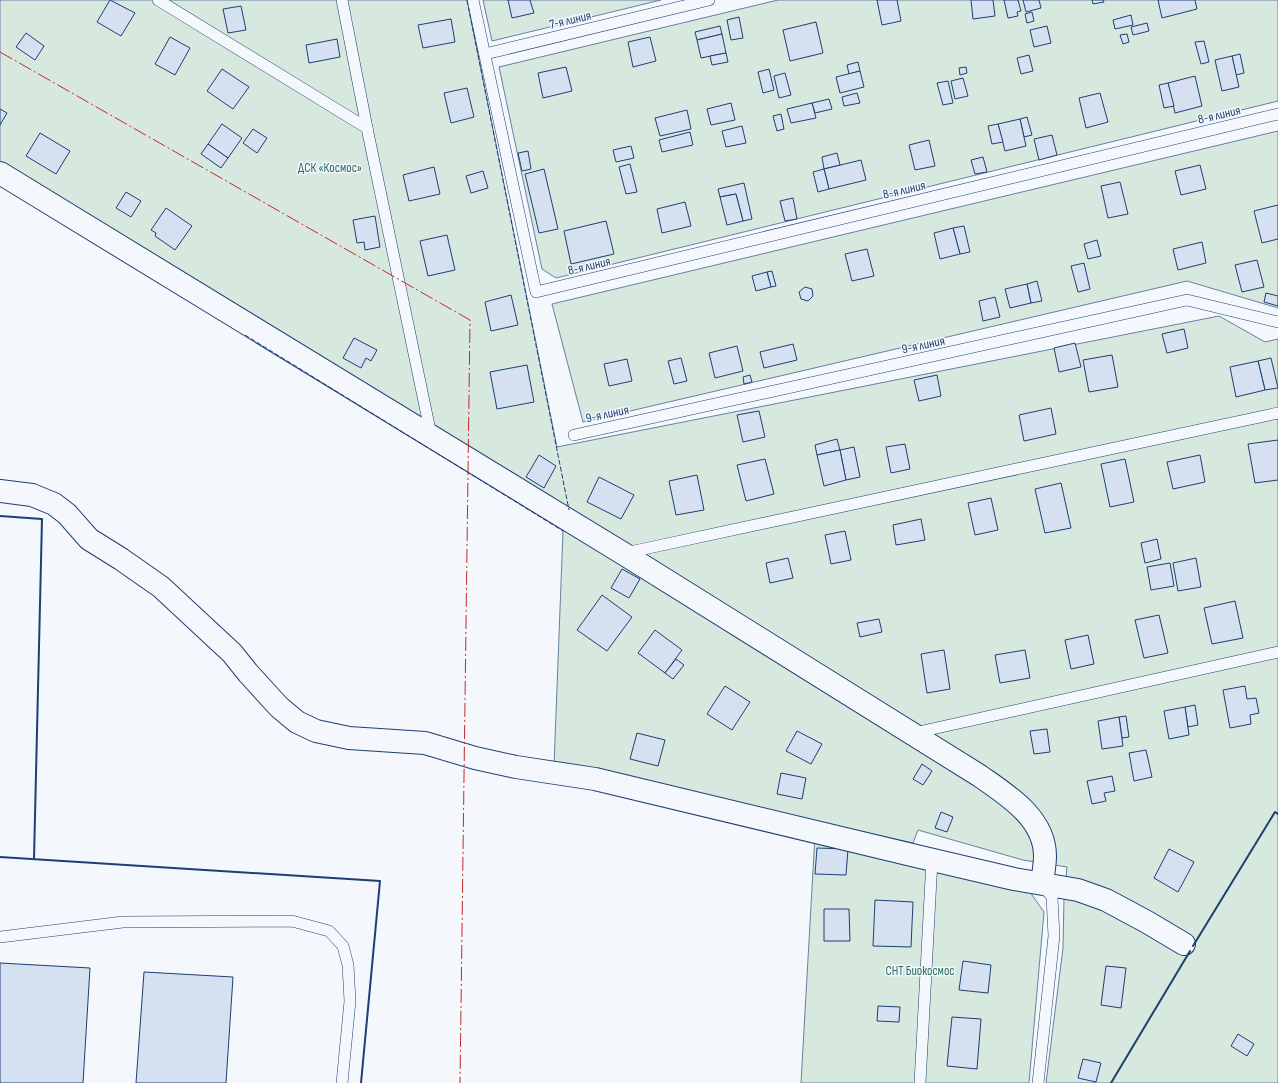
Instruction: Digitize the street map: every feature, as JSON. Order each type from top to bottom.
[{"type":"street","points":[[0,173],[624,554],[914,734],[1008,795],[1025,812],[1036,826],[1043,842],[1045,856],[1042,883]]},
{"type":"street","points":[[0,491],[32,495],[54,504],[67,514],[89,539],[161,587],[232,653],[279,707],[297,722],[316,731],[349,738],[425,743],[475,758],[516,767],[595,779],[1014,879],[1078,890],[1106,900],[1184,944]]},
{"type":"lane","points":[[158,0],[367,128]]},
{"type":"lane","points":[[342,0],[431,435]]},
{"type":"lane","points":[[473,0],[485,54]]},
{"type":"lane","name":"7-я линия","points":[[485,54],[709,0]]},
{"type":"lane","name":"8-я линия","points":[[485,54],[536,292],[1278,114]]},
{"type":"lane","name":"9-я линия","points":[[574,435],[1187,300],[1278,322]]},
{"type":"lane","points":[[624,554],[1278,413]]},
{"type":"lane","points":[[914,734],[1278,652]]},
{"type":"lane","points":[[920,1083],[932,860]]},
{"type":"lane","points":[[1038,1083],[1054,936],[1052,897],[1042,883]]},
{"type":"lane","points":[[0,937],[123,922],[292,921],[329,931],[343,946],[348,965],[350,1001],[342,1083]]},
{"type":"green space","name":"ДСК «Космос»","points":[[0,0],[467,0],[557,447],[1219,316],[1265,342],[1278,339],[1278,1083],[1046,1083],[1063,948],[1064,898],[1067,867],[1023,860],[918,830],[913,843],[816,821],[554,767],[563,531],[569,509],[0,164]]},
{"type":"green space","points":[[483,0],[661,0],[492,41]]},
{"type":"green space","points":[[778,0],[1278,0],[1278,101],[556,278],[542,269],[499,67]]},
{"type":"green space","points":[[1278,131],[1278,308],[1187,281],[583,422],[552,304]]},
{"type":"green space","name":"СНТ Биокосмос","points":[[815,835],[1018,875],[1044,912],[1029,1083],[801,1083]]},
{"type":"building","points":[[110,0],[135,13],[121,36],[97,22]]},
{"type":"building","points":[[508,0],[530,0],[534,13],[512,18]]},
{"type":"building","points":[[877,0],[897,0],[901,21],[882,25]]},
{"type":"building","points":[[971,0],[993,0],[995,16],[973,19]]},
{"type":"building","points":[[1004,0],[1018,0],[1021,11],[1017,12],[1018,16],[1008,18]]},
{"type":"building","points":[[1023,0],[1039,0],[1041,8],[1026,12]]},
{"type":"building","points":[[1092,0],[1103,0],[1104,2],[1093,4]]},
{"type":"building","points":[[1158,0],[1195,0],[1197,9],[1162,18]]},
{"type":"building","points":[[241,6],[246,30],[228,33],[223,9]]},
{"type":"building","points":[[1032,12],[1034,21],[1027,23],[1025,14]]},
{"type":"building","points":[[1131,15],[1133,25],[1115,29],[1113,20]]},
{"type":"building","points":[[739,17],[743,38],[731,40],[727,20]]},
{"type":"building","points":[[451,19],[455,42],[423,48],[418,25]]},
{"type":"building","points":[[816,22],[823,53],[790,61],[783,30]]},
{"type":"building","points":[[1147,23],[1149,31],[1133,35],[1131,27]]},
{"type":"building","points":[[720,26],[722,34],[697,40],[695,32]]},
{"type":"building","points":[[1047,26],[1051,43],[1034,47],[1030,30]]},
{"type":"building","points":[[26,33],[44,46],[35,60],[16,47]]},
{"type":"building","points":[[722,34],[726,53],[701,58],[697,40]]},
{"type":"building","points":[[1127,34],[1129,42],[1123,44],[1120,35]]},
{"type":"building","points":[[170,37],[190,48],[175,75],[155,64]]},
{"type":"building","points":[[650,37],[656,61],[633,67],[628,42]]},
{"type":"building","points":[[337,39],[340,57],[309,63],[306,45]]},
{"type":"building","points":[[1204,41],[1209,62],[1201,64],[1195,42]]},
{"type":"building","points":[[726,53],[728,62],[712,65],[710,56]]},
{"type":"building","points":[[1240,54],[1244,73],[1236,75],[1232,56]]},
{"type":"building","points":[[1029,55],[1033,71],[1021,74],[1017,58]]},
{"type":"building","points":[[1232,56],[1239,87],[1222,91],[1215,60]]},
{"type":"building","points":[[858,62],[860,71],[849,74],[847,65]]},
{"type":"building","points":[[566,67],[572,91],[543,98],[538,73]]},
{"type":"building","points":[[966,67],[967,73],[960,75],[959,68]]},
{"type":"building","points":[[222,69],[249,87],[233,109],[207,91]]},
{"type":"building","points":[[769,69],[774,90],[763,93],[758,72]]},
{"type":"building","points":[[860,71],[864,87],[840,93],[836,77]]},
{"type":"building","points":[[785,73],[791,95],[779,98],[774,76]]},
{"type":"building","points":[[1195,76],[1202,106],[1175,113],[1168,83]]},
{"type":"building","points":[[963,78],[968,96],[955,99],[951,81]]},
{"type":"building","points":[[948,81],[953,103],[943,105],[937,83]]},
{"type":"building","points":[[1168,83],[1174,106],[1164,108],[1159,85]]},
{"type":"building","points":[[467,88],[474,117],[451,123],[444,93]]},
{"type":"building","points":[[857,93],[860,103],[844,106],[842,97]]},
{"type":"building","points":[[1100,93],[1108,122],[1086,128],[1079,98]]},
{"type":"building","points":[[829,99],[832,109],[815,113],[812,103]]},
{"type":"building","points":[[731,103],[735,120],[711,125],[707,109]]},
{"type":"building","points":[[812,103],[816,118],[791,123],[787,109]]},
{"type":"building","points":[[0,109],[7,113],[0,125]]},
{"type":"building","points":[[687,110],[691,129],[660,136],[655,118]]},
{"type":"building","points":[[781,114],[784,129],[777,131],[773,116]]},
{"type":"building","points":[[1027,117],[1032,135],[1024,137],[1020,119]]},
{"type":"building","points":[[1020,119],[1026,146],[1005,151],[998,124]]},
{"type":"building","points":[[222,124],[242,138],[228,158],[208,144]]},
{"type":"building","points":[[998,124],[1003,142],[992,144],[988,126]]},
{"type":"building","points":[[742,126],[746,143],[726,147],[722,131]]},
{"type":"building","points":[[253,129],[267,138],[257,153],[243,143]]},
{"type":"building","points":[[690,132],[693,145],[662,152],[659,140]]},
{"type":"building","points":[[40,133],[70,151],[56,174],[26,156]]},
{"type":"building","points":[[1052,135],[1057,155],[1039,160],[1034,139]]},
{"type":"building","points":[[929,140],[935,166],[915,170],[909,145]]},
{"type":"building","points":[[208,144],[228,158],[221,168],[201,154]]},
{"type":"building","points":[[631,146],[634,158],[616,162],[613,150]]},
{"type":"building","points":[[528,151],[531,169],[522,171],[518,153]]},
{"type":"building","points":[[837,153],[840,165],[824,169],[822,157]]},
{"type":"building","points":[[983,157],[987,172],[975,174],[971,160]]},
{"type":"building","points":[[861,160],[866,180],[829,189],[824,169]]},
{"type":"building","points":[[630,164],[637,192],[626,194],[619,167]]},
{"type":"building","points":[[1200,165],[1206,189],[1181,195],[1175,171]]},
{"type":"building","points":[[434,167],[440,194],[409,201],[403,175]]},
{"type":"building","points":[[544,169],[558,229],[539,233],[525,174]]},
{"type":"building","points":[[824,169],[829,189],[818,192],[813,172]]},
{"type":"building","points":[[483,171],[488,188],[471,193],[466,176]]},
{"type":"building","points":[[1120,182],[1128,214],[1108,218],[1101,186]]},
{"type":"building","points":[[744,183],[752,219],[743,221],[736,194],[720,197],[718,189]]},
{"type":"building","points":[[126,192],[141,201],[131,217],[116,208]]},
{"type":"building","points":[[736,194],[743,221],[727,225],[720,197]]},
{"type":"building","points":[[793,198],[797,219],[785,221],[780,201]]},
{"type":"building","points":[[685,202],[691,226],[662,233],[657,209]]},
{"type":"building","points":[[1278,205],[1278,239],[1262,243],[1254,211]]},
{"type":"building","points":[[166,208],[192,226],[175,250],[155,236],[156,233],[151,230]]},
{"type":"building","points":[[375,216],[380,247],[365,250],[364,242],[357,243],[353,220]]},
{"type":"building","points":[[606,221],[614,254],[571,264],[564,231]]},
{"type":"building","points":[[964,226],[970,252],[960,254],[953,228]]},
{"type":"building","points":[[953,228],[960,254],[940,259],[934,233]]},
{"type":"building","points":[[447,235],[455,270],[428,276],[420,241]]},
{"type":"building","points":[[1097,240],[1101,256],[1088,259],[1084,244]]},
{"type":"building","points":[[1202,242],[1206,263],[1178,270],[1173,249]]},
{"type":"building","points":[[867,249],[874,276],[852,281],[845,254]]},
{"type":"building","points":[[1257,260],[1264,287],[1242,292],[1235,265]]},
{"type":"building","points":[[1084,263],[1090,289],[1078,292],[1071,266]]},
{"type":"building","points":[[772,271],[776,286],[771,287],[767,272]]},
{"type":"building","points":[[767,272],[771,287],[756,291],[752,276]]},
{"type":"building","points":[[1037,281],[1042,301],[1031,303],[1027,284]]},
{"type":"building","points":[[1027,284],[1031,303],[1010,308],[1005,289]]},
{"type":"building","points":[[805,287],[812,289],[813,296],[808,301],[801,299],[799,292]]},
{"type":"building","points":[[1266,293],[1278,296],[1278,306],[1264,302]]},
{"type":"building","points":[[511,295],[518,325],[491,331],[485,302]]},
{"type":"building","points":[[995,297],[1000,317],[983,321],[979,301]]},
{"type":"building","points":[[1184,329],[1188,348],[1167,353],[1162,334]]},
{"type":"building","points":[[354,338],[377,350],[371,361],[366,358],[361,368],[343,358]]},
{"type":"building","points":[[1075,343],[1081,367],[1059,372],[1054,348]]},
{"type":"building","points":[[793,344],[797,360],[764,368],[760,352]]},
{"type":"building","points":[[737,346],[743,371],[715,378],[709,353]]},
{"type":"building","points":[[1112,355],[1118,387],[1089,392],[1083,360]]},
{"type":"building","points":[[681,358],[687,381],[674,384],[668,361]]},
{"type":"building","points":[[1271,358],[1278,388],[1265,390],[1258,361]]},
{"type":"building","points":[[627,359],[632,381],[609,386],[604,364]]},
{"type":"building","points":[[1258,361],[1265,390],[1236,397],[1230,367]]},
{"type":"building","points":[[527,365],[534,402],[497,409],[490,372]]},
{"type":"building","points":[[750,375],[752,382],[744,384],[743,377]]},
{"type":"building","points":[[937,375],[941,396],[919,401],[914,380]]},
{"type":"building","points":[[1051,408],[1056,434],[1024,441],[1019,415]]},
{"type":"building","points":[[759,411],[765,437],[743,442],[737,415]]},
{"type":"building","points":[[837,439],[840,450],[817,455],[815,445]]},
{"type":"building","points":[[1278,440],[1278,480],[1255,483],[1248,444]]},
{"type":"building","points":[[905,444],[910,469],[891,473],[886,447]]},
{"type":"building","points":[[854,447],[860,477],[846,480],[840,450]]},
{"type":"building","points":[[840,450],[846,480],[824,486],[817,455]]},
{"type":"building","points":[[539,455],[556,466],[544,488],[526,477]]},
{"type":"building","points":[[1200,455],[1205,482],[1173,489],[1167,462]]},
{"type":"building","points":[[765,459],[774,494],[746,501],[737,465]]},
{"type":"building","points":[[1125,459],[1134,502],[1110,507],[1101,464]]},
{"type":"building","points":[[697,475],[704,510],[676,515],[669,481]]},
{"type":"building","points":[[599,477],[634,495],[621,519],[587,502]]},
{"type":"building","points":[[1061,483],[1071,528],[1045,533],[1035,489]]},
{"type":"building","points":[[991,498],[998,530],[975,535],[968,503]]},
{"type":"building","points":[[921,519],[925,540],[896,545],[893,525]]},
{"type":"building","points":[[845,531],[851,560],[831,564],[825,535]]},
{"type":"building","points":[[1157,539],[1161,559],[1145,563],[1141,543]]},
{"type":"building","points":[[788,558],[793,578],[770,583],[766,563]]},
{"type":"building","points":[[1196,558],[1201,587],[1178,591],[1173,563]]},
{"type":"building","points":[[1170,563],[1174,586],[1151,590],[1147,567]]},
{"type":"building","points":[[622,569],[640,579],[629,598],[611,588]]},
{"type":"building","points":[[602,595],[632,617],[607,651],[577,630]]},
{"type":"building","points":[[1235,601],[1243,638],[1212,644],[1204,608]]},
{"type":"building","points":[[1159,615],[1168,653],[1144,658],[1135,620]]},
{"type":"building","points":[[879,619],[882,632],[860,637],[857,623]]},
{"type":"building","points":[[655,630],[682,650],[665,673],[638,653]]},
{"type":"building","points":[[1088,635],[1094,664],[1071,669],[1065,640]]},
{"type":"building","points":[[944,650],[950,689],[927,693],[921,654]]},
{"type":"building","points":[[1025,650],[1030,678],[1000,683],[995,655]]},
{"type":"building","points":[[676,659],[684,665],[673,679],[665,673]]},
{"type":"building","points":[[725,686],[750,702],[732,730],[707,714]]},
{"type":"building","points":[[1245,686],[1247,699],[1256,698],[1259,713],[1250,715],[1251,724],[1230,728],[1223,690]]},
{"type":"building","points":[[1195,705],[1198,725],[1188,727],[1185,707]]},
{"type":"building","points":[[1185,707],[1189,735],[1169,739],[1164,711]]},
{"type":"building","points":[[1126,716],[1129,737],[1122,738],[1119,717]]},
{"type":"building","points":[[1119,717],[1123,746],[1102,749],[1098,721]]},
{"type":"building","points":[[1047,729],[1050,752],[1034,754],[1030,731]]},
{"type":"building","points":[[797,731],[822,744],[811,764],[786,751]]},
{"type":"building","points":[[637,733],[665,740],[658,766],[630,759]]},
{"type":"building","points":[[1146,750],[1152,777],[1134,781],[1129,753]]},
{"type":"building","points":[[922,764],[932,771],[923,785],[913,779]]},
{"type":"building","points":[[781,773],[806,778],[802,799],[777,794]]},
{"type":"building","points":[[1112,776],[1115,791],[1104,793],[1106,801],[1092,804],[1087,781]]},
{"type":"building","points":[[941,812],[953,817],[947,832],[935,828]]},
{"type":"building","points":[[817,848],[848,849],[846,875],[815,874]]},
{"type":"building","points":[[1169,849],[1194,862],[1178,892],[1154,878]]},
{"type":"building","points":[[875,900],[913,902],[911,947],[873,946]]},
{"type":"building","points":[[824,909],[849,909],[850,941],[824,941]]},
{"type":"building","points":[[963,961],[991,965],[988,993],[959,990]]},
{"type":"building","points":[[0,963],[90,968],[83,1083],[0,1083]]},
{"type":"building","points":[[1106,966],[1126,968],[1121,1008],[1101,1005]]},
{"type":"building","points":[[144,972],[233,977],[226,1083],[136,1083]]},
{"type":"building","points":[[878,1006],[900,1007],[899,1022],[877,1021]]},
{"type":"building","points":[[952,1017],[981,1019],[977,1069],[947,1066]]},
{"type":"building","points":[[1238,1034],[1254,1044],[1247,1056],[1231,1046]]},
{"type":"building","points":[[1083,1059],[1101,1063],[1096,1082],[1078,1078]]},
{"type":"fence","points":[[467,0],[569,510]]},
{"type":"fence","points":[[245,335],[563,531]]},
{"type":"wall","points":[[0,516],[42,519],[34,859]]},
{"type":"wall","points":[[1193,946],[1275,812],[1278,814]]},
{"type":"wall","points":[[0,857],[380,881],[361,1083]]},
{"type":"wall","points":[[1111,1083],[1190,951]]},
{"type":"power","points":[[0,52],[470,320],[460,1083]]}]
